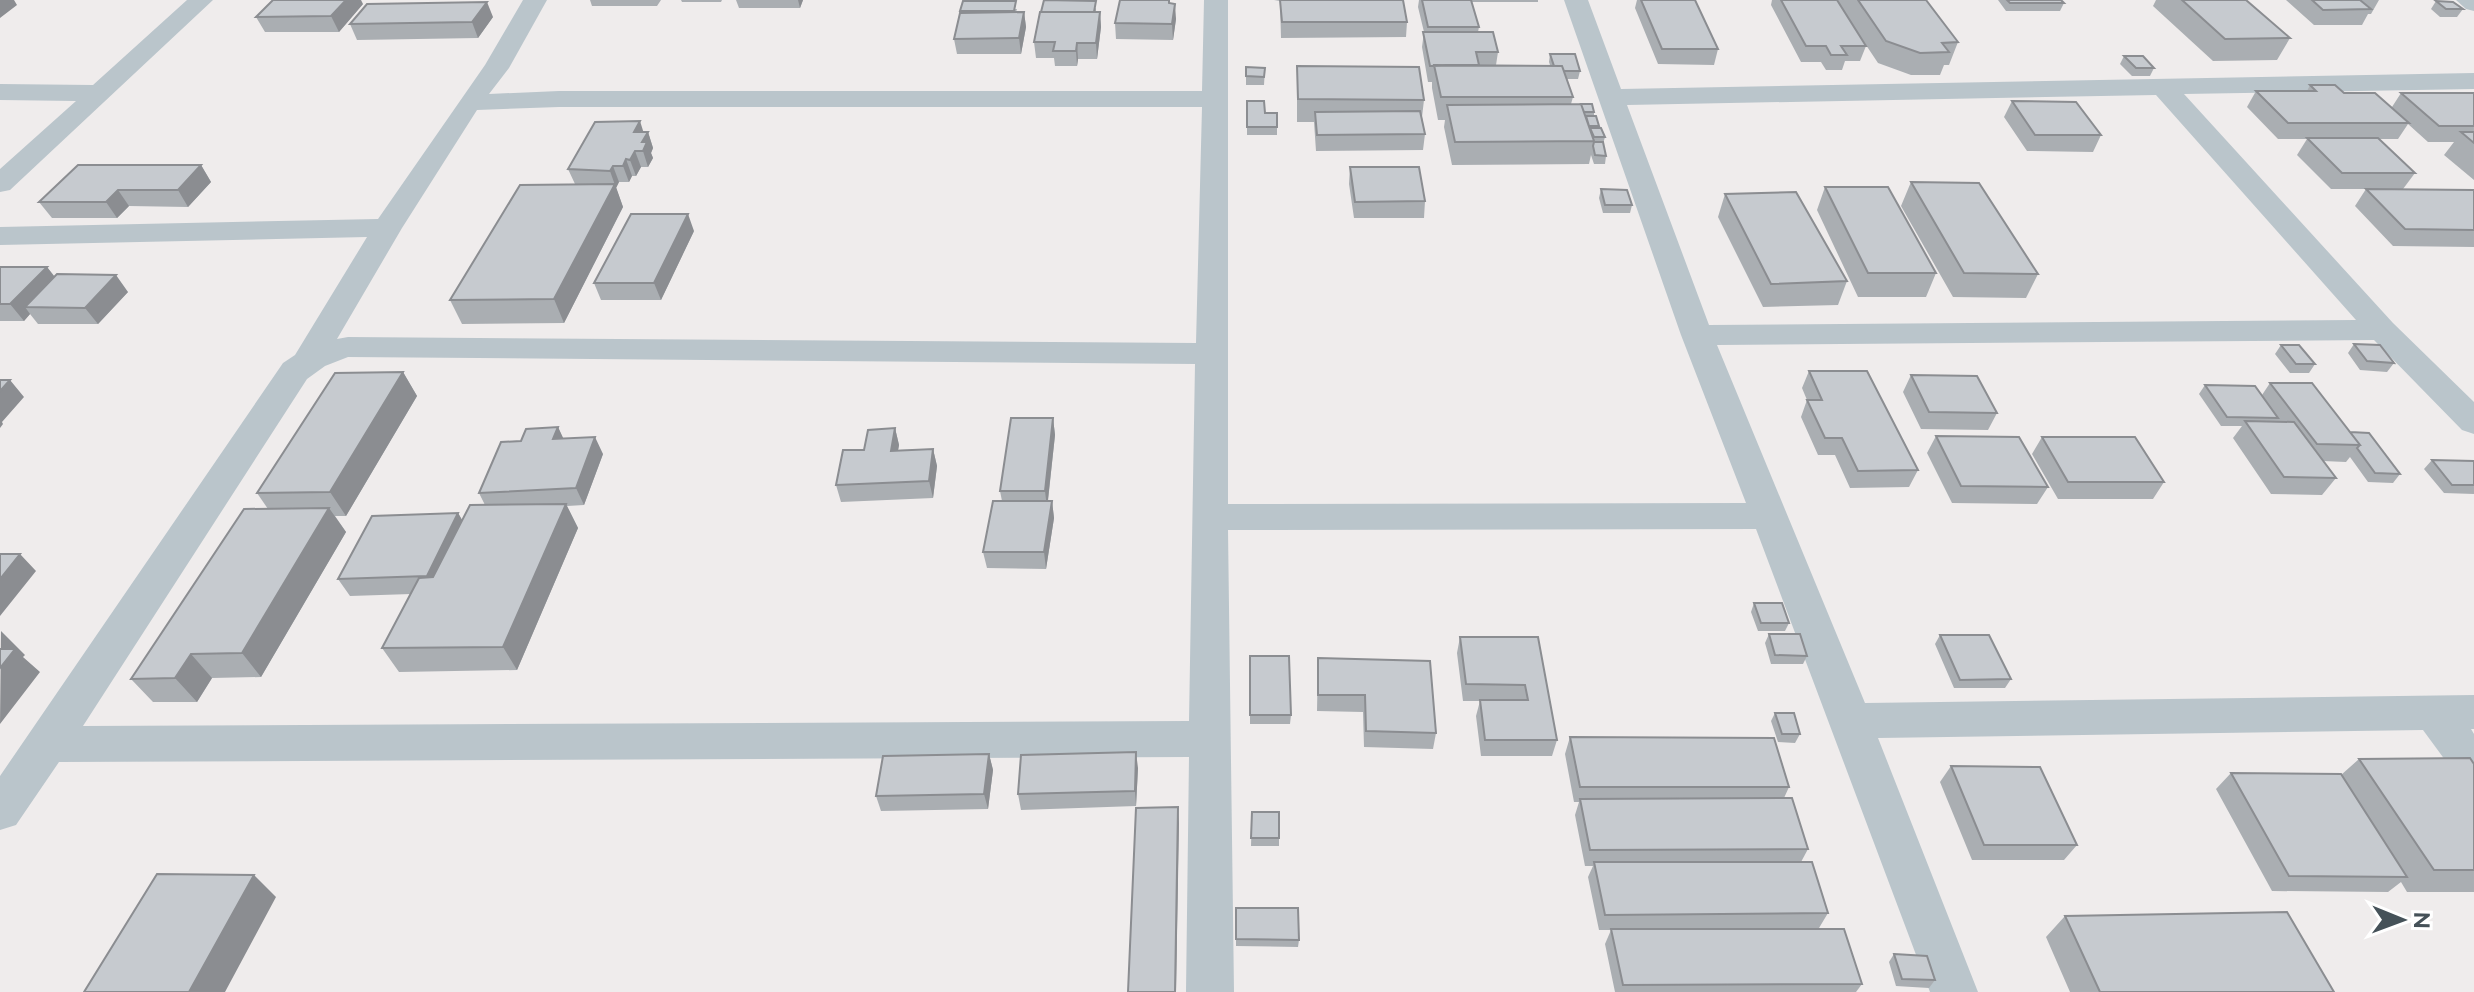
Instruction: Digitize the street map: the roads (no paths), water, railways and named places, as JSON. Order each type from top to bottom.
[{"type":"street","points":[[0,184],[201,0]]},
{"type":"street","points":[[309,359],[387,228],[469,103],[496,68],[535,0]]},
{"type":"street","points":[[1210,992],[1210,517],[1216,0]]},
{"type":"street","points":[[1576,0],[1697,335],[1766,516],[1851,721],[1954,992]]},
{"type":"street","points":[[2468,0],[2474,4]]},
{"type":"street","points":[[1612,97],[2474,81]]},
{"type":"street","points":[[2162,86],[2382,330],[2474,422]]},
{"type":"street","points":[[0,92],[97,93]]},
{"type":"street","points":[[469,103],[559,99],[1215,99]]},
{"type":"street","points":[[0,236],[387,228]]},
{"type":"street","points":[[1697,335],[2382,330]]},
{"type":"street","points":[[0,811],[48,744],[295,371],[309,359],[326,351],[348,347],[1212,354]]},
{"type":"street","points":[[1210,517],[1766,516]]},
{"type":"street","points":[[1851,721],[2454,713],[2474,766]]},
{"type":"street","points":[[48,744],[1210,739]]}]
